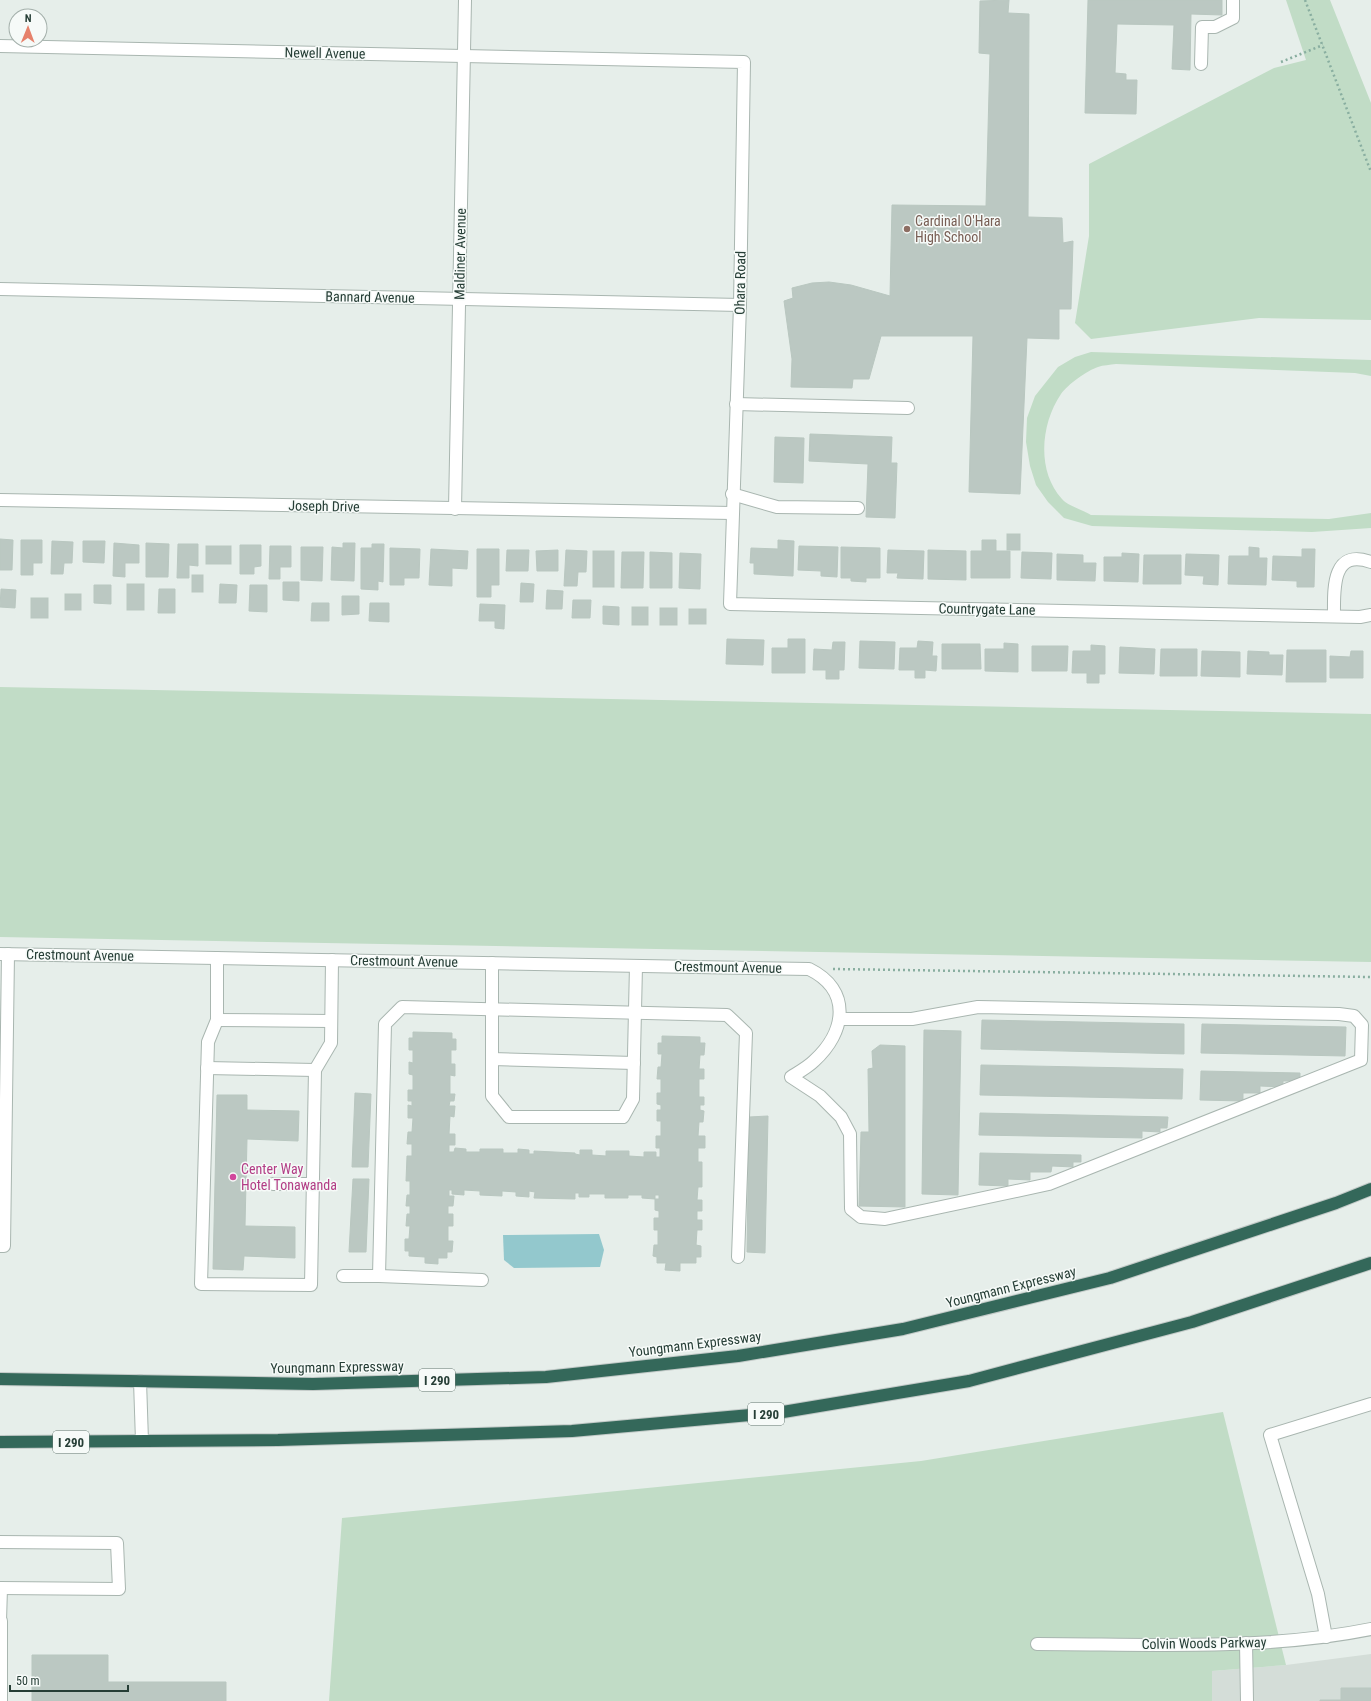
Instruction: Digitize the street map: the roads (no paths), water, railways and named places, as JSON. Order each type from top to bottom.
[{"type":"highway","name":"Youngmann Expressway","points":[[0,1379],[313,1384],[546,1377],[746,1354],[903,1329],[1110,1278],[1336,1203],[1371,1189]]},
{"type":"highway","name":"I 290","points":[[0,1442],[278,1440],[572,1431],[783,1412],[969,1380],[1192,1322],[1371,1263]]},
{"type":"street","name":"Maldiner Avenue","points":[[455,508],[465,0]]},
{"type":"street","points":[[1201,64],[1202,27],[1215,28],[1233,18],[1233,0]]},
{"type":"street","name":"Newell Avenue","points":[[0,46],[650,60]]},
{"type":"street","name":"Ohara Road","points":[[650,60],[744,62],[740,306],[732,513]]},
{"type":"street","name":"Bannard Avenue","points":[[0,289],[740,306]]},
{"type":"street","points":[[736,404],[908,408]]},
{"type":"street","points":[[732,494],[777,507],[858,508]]},
{"type":"street","name":"Joseph Drive","points":[[0,500],[732,513]]},
{"type":"street","name":"Countrygate Lane","points":[[732,513],[730,604],[1334,616],[1360,618],[1371,615]]},
{"type":"street","points":[[1334,616],[1335,576],[1342,565],[1353,560],[1371,562]]},
{"type":"street","points":[[0,1246],[4,1246],[4,954]]},
{"type":"street","name":"Crestmount Avenue","points":[[4,954],[809,969],[826,979],[835,991],[840,1019]]},
{"type":"street","points":[[217,958],[217,1020],[208,1042],[201,1284],[311,1285],[315,1070],[331,1043],[332,960]]},
{"type":"street","points":[[492,963],[492,1096],[509,1117],[623,1117],[633,1099],[636,966]]},
{"type":"street","points":[[379,1276],[385,1024],[402,1007],[492,1008],[727,1015],[746,1033],[738,1257]]},
{"type":"street","points":[[978,1007],[1339,1014],[1354,1016],[1362,1026],[1361,1060],[1049,1184],[885,1219],[861,1217],[851,1209],[850,1134],[840,1117],[820,1096],[792,1077],[814,1061],[831,1040],[840,1019],[912,1019],[978,1007]]},
{"type":"street","points":[[217,1020],[331,1021]]},
{"type":"street","points":[[492,1060],[634,1063]]},
{"type":"street","points":[[207,1068],[315,1070]]},
{"type":"street","points":[[273,1184],[313,1184]]},
{"type":"street","points":[[343,1276],[482,1280]]},
{"type":"street","points":[[140,1381],[142,1441]]},
{"type":"street","points":[[1326,1637],[1318,1594],[1270,1435],[1371,1404]]},
{"type":"street","points":[[0,1542],[117,1543],[119,1589],[0,1588],[1,1701]]},
{"type":"street","name":"Colvin Woods Parkway","points":[[1037,1644],[1246,1643],[1326,1637],[1371,1629]]},
{"type":"street","points":[[1246,1643],[1247,1701]]},
{"type":"water","points":[[599,1234],[604,1250],[600,1267],[514,1268],[504,1260],[503,1235]]},
{"type":"place","name":"Cardinal O'Hara High School","points":[[907,229]]},
{"type":"place","name":"Center Way Hotel Tonawanda","points":[[233,1177]]}]
